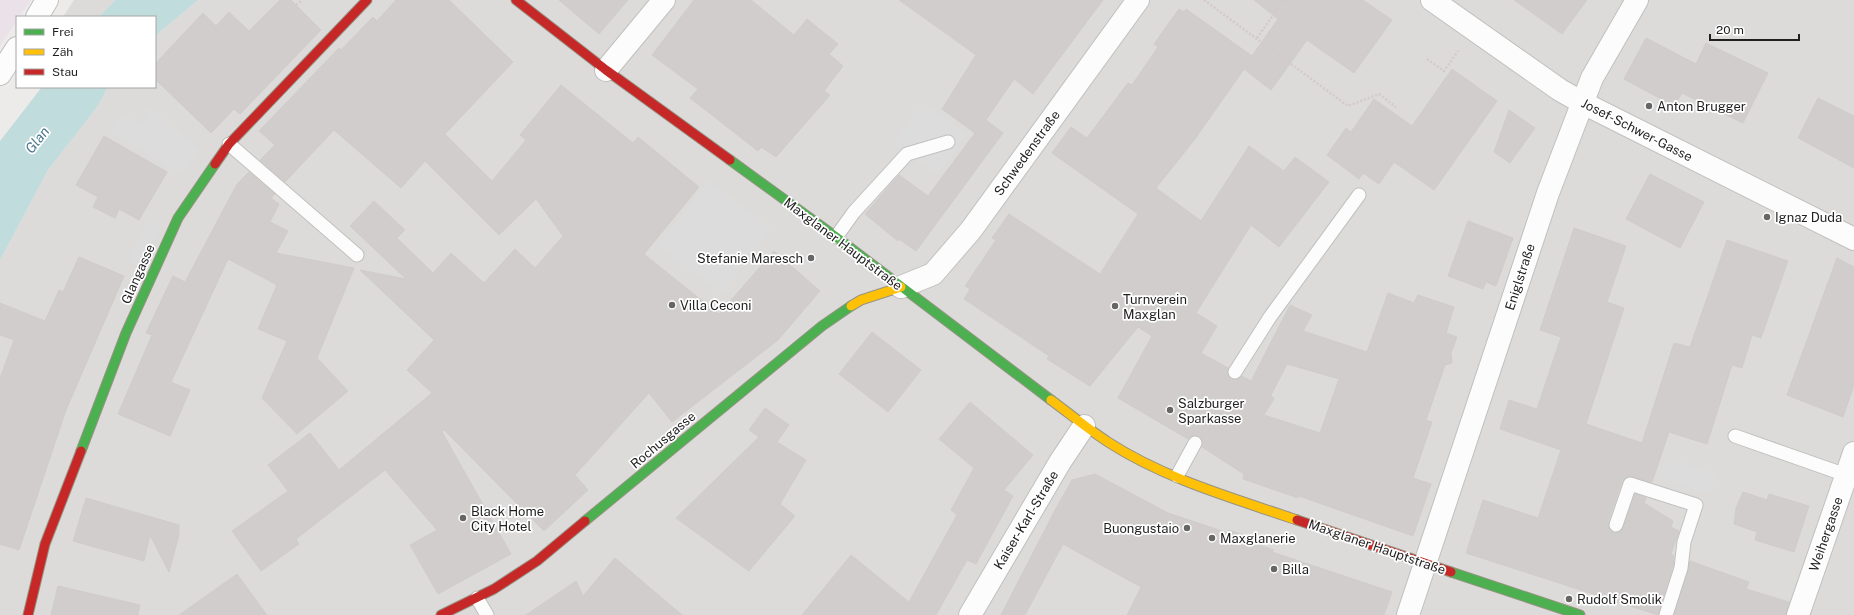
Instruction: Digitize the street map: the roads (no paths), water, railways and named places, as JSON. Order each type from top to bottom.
[{"type":"street","points":[[37,16],[47,0]]},
{"type":"street","name":"Glangasse","points":[[28,615],[45,544],[126,333],[178,218],[229,144],[367,0]]},
{"type":"street","name":"Maxglaner Hauptstraße","points":[[516,0],[606,70],[836,236],[1084,426],[1108,442],[1208,490],[1580,615]]},
{"type":"street","points":[[606,70],[664,0]]},
{"type":"street","name":"Schwedenstraße","points":[[901,287],[933,274],[971,230],[1138,0]]},
{"type":"street","name":"Josef-Schwer-Gasse","points":[[1432,0],[1583,103],[1854,239]]},
{"type":"street","name":"Eniglstraße","points":[[1408,615],[1546,200],[1592,78],[1637,0]]},
{"type":"street","points":[[0,74],[16,50]]},
{"type":"street","name":"Rochusgasse","points":[[441,615],[494,589],[537,561],[822,326],[861,300],[901,287]]},
{"type":"street","name":"Kaiser-Karl-Straße","points":[[970,615],[1060,462],[1084,426]]},
{"type":"street","name":"Weihergasse","points":[[1798,615],[1854,453]]},
{"type":"lane","points":[[836,236],[854,212],[907,154],[948,142]]},
{"type":"lane","points":[[229,144],[357,255]]},
{"type":"lane","points":[[1235,372],[1270,317],[1358,195]]},
{"type":"lane","points":[[1735,436],[1846,475]]},
{"type":"lane","points":[[1177,476],[1195,443]]},
{"type":"lane","points":[[1616,525],[1630,484],[1696,505],[1684,542],[1682,568],[1666,615]]},
{"type":"lane","points":[[477,598],[487,615]]},
{"type":"water","points":[[115,0],[198,0],[156,35],[156,16],[100,16]]},
{"type":"water","name":"Glan","points":[[41,88],[107,88],[97,107],[48,170],[0,260],[0,141]]},
{"type":"place","name":"Anton Brugger","points":[[1649,106]]},
{"type":"place","name":"Ignaz Duda","points":[[1767,217]]},
{"type":"place","name":"Stefanie Maresch","points":[[811,258]]},
{"type":"place","name":"Villa Ceconi","points":[[672,305]]},
{"type":"place","name":"Turnverein Maxglan","points":[[1115,306]]},
{"type":"place","name":"Salzburger Sparkasse","points":[[1170,410]]},
{"type":"place","name":"Black Home City Hotel","points":[[463,518]]},
{"type":"place","name":"Buongustaio","points":[[1187,528]]},
{"type":"place","name":"Maxglanerie","points":[[1212,538]]},
{"type":"place","name":"Billa","points":[[1274,569]]},
{"type":"place","name":"Rudolf Smolik","points":[[1569,599]]}]
